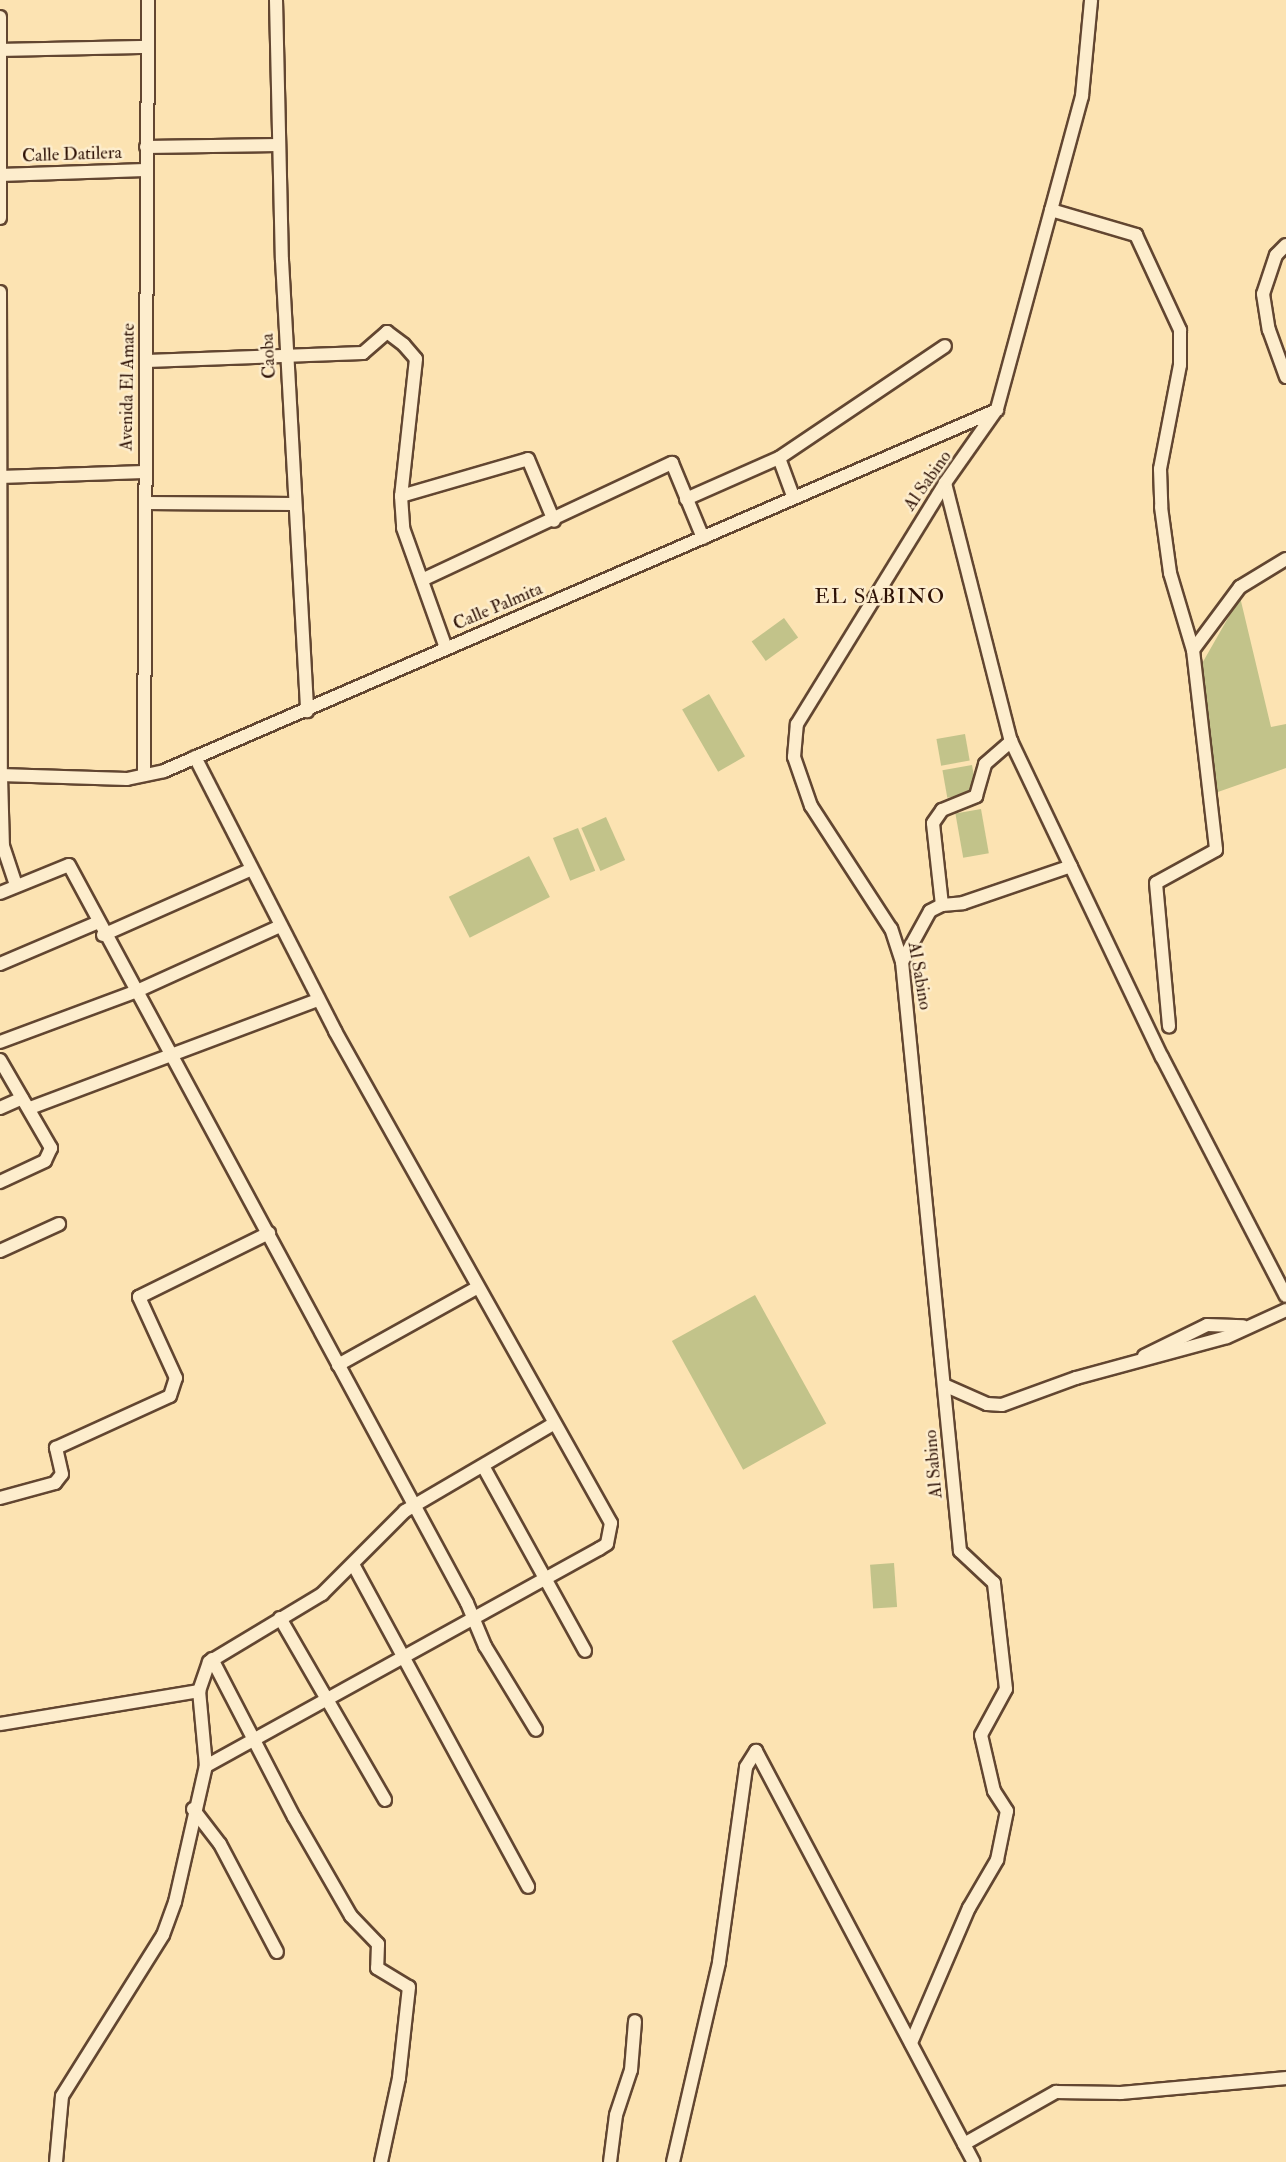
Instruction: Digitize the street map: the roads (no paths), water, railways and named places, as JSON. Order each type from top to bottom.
[{"type":"street","name":"Avenida El Amate","points":[[144,775],[144,472],[147,361],[145,170],[148,0]]},
{"type":"street","name":"Caoba","points":[[276,0],[278,145],[286,354],[307,711]]},
{"type":"street","name":"Al Sabino","points":[[911,2043],[969,1908],[997,1860],[1007,1811],[994,1791],[981,1735],[1005,1689],[994,1583],[960,1551],[902,962],[891,929],[811,806],[794,757],[797,723],[945,483],[997,409],[1083,86],[1091,0]]},
{"type":"street","points":[[0,17],[2,50],[0,218]]},
{"type":"street","points":[[2,50],[146,47]]},
{"type":"street","points":[[146,147],[278,145]]},
{"type":"street","name":"Calle Datilera","points":[[1,175],[145,170]]},
{"type":"street","points":[[1051,210],[1137,235],[1180,330],[1180,365],[1160,469],[1170,573],[1193,650],[1216,850],[1156,883],[1169,1026]]},
{"type":"street","points":[[1286,245],[1276,255],[1263,294],[1269,330],[1286,377]]},
{"type":"street","points":[[0,292],[0,776],[3,846],[16,885]]},
{"type":"street","points":[[147,361],[286,354],[363,353],[387,332],[416,359],[401,496],[403,528],[424,579],[446,648]]},
{"type":"street","points":[[686,499],[779,458],[945,346]]},
{"type":"street","name":"Calle Palmita","points":[[0,776],[144,775],[195,757],[307,711],[446,648],[703,538],[793,496],[997,409]]},
{"type":"street","points":[[779,458],[793,496]]},
{"type":"street","points":[[401,496],[528,459],[554,521]]},
{"type":"street","points":[[424,579],[554,521],[672,463],[703,538]]},
{"type":"street","points":[[1,477],[144,472]]},
{"type":"street","points":[[945,483],[1011,741],[1286,1296]]},
{"type":"street","points":[[145,503],[294,504]]},
{"type":"street","points":[[1193,650],[1240,587],[1286,559]]},
{"type":"street","points":[[942,905],[933,823],[942,810],[976,796],[985,764],[1011,741]]},
{"type":"street","points":[[195,757],[250,870],[318,1000],[553,1424],[611,1524],[611,1535],[598,1549],[206,1766]]},
{"type":"street","points":[[0,893],[69,865],[96,923],[137,991],[269,1233],[473,1619],[536,1730]]},
{"type":"street","points":[[902,962],[930,911],[942,905],[963,903],[1071,866]]},
{"type":"street","points":[[103,935],[250,870]]},
{"type":"street","points":[[0,964],[96,923]]},
{"type":"street","points":[[0,1042],[137,991],[280,926]]},
{"type":"street","points":[[0,1108],[26,1103],[318,1000]]},
{"type":"street","points":[[0,1060],[26,1103],[50,1154],[0,1182]]},
{"type":"street","points":[[0,1251],[59,1224]]},
{"type":"street","points":[[0,1498],[56,1483],[62,1474],[56,1448],[170,1396],[176,1378],[138,1297],[269,1233]]},
{"type":"street","points":[[338,1365],[478,1287]]},
{"type":"street","points":[[944,1385],[987,1404],[1002,1404],[1141,1359],[1227,1337],[1243,1326],[1286,1310]]},
{"type":"street","points":[[56,2162],[62,2096],[163,1935],[193,1809],[206,1766],[200,1690],[213,1659],[322,1594],[354,1566],[413,1507],[553,1424]]},
{"type":"street","points":[[483,1466],[542,1579],[585,1651]]},
{"type":"street","points":[[354,1566],[528,1887]]},
{"type":"street","points":[[280,1618],[385,1800]]},
{"type":"street","points":[[213,1659],[351,1916],[378,1944],[378,1968],[410,1987],[399,2078],[381,2162]]},
{"type":"street","points":[[0,1724],[200,1690]]},
{"type":"street","points":[[673,2162],[719,1962],[746,1767],[756,1750],[974,2162]]},
{"type":"street","points":[[193,1809],[220,1844],[277,1952]]},
{"type":"street","points":[[610,2162],[616,2115],[631,2070],[635,2021]]},
{"type":"street","points":[[964,2144],[1056,2092],[1121,2093],[1286,2078]]},
{"type":"district","name":"EL SABINO","points":[[880,597]]}]
